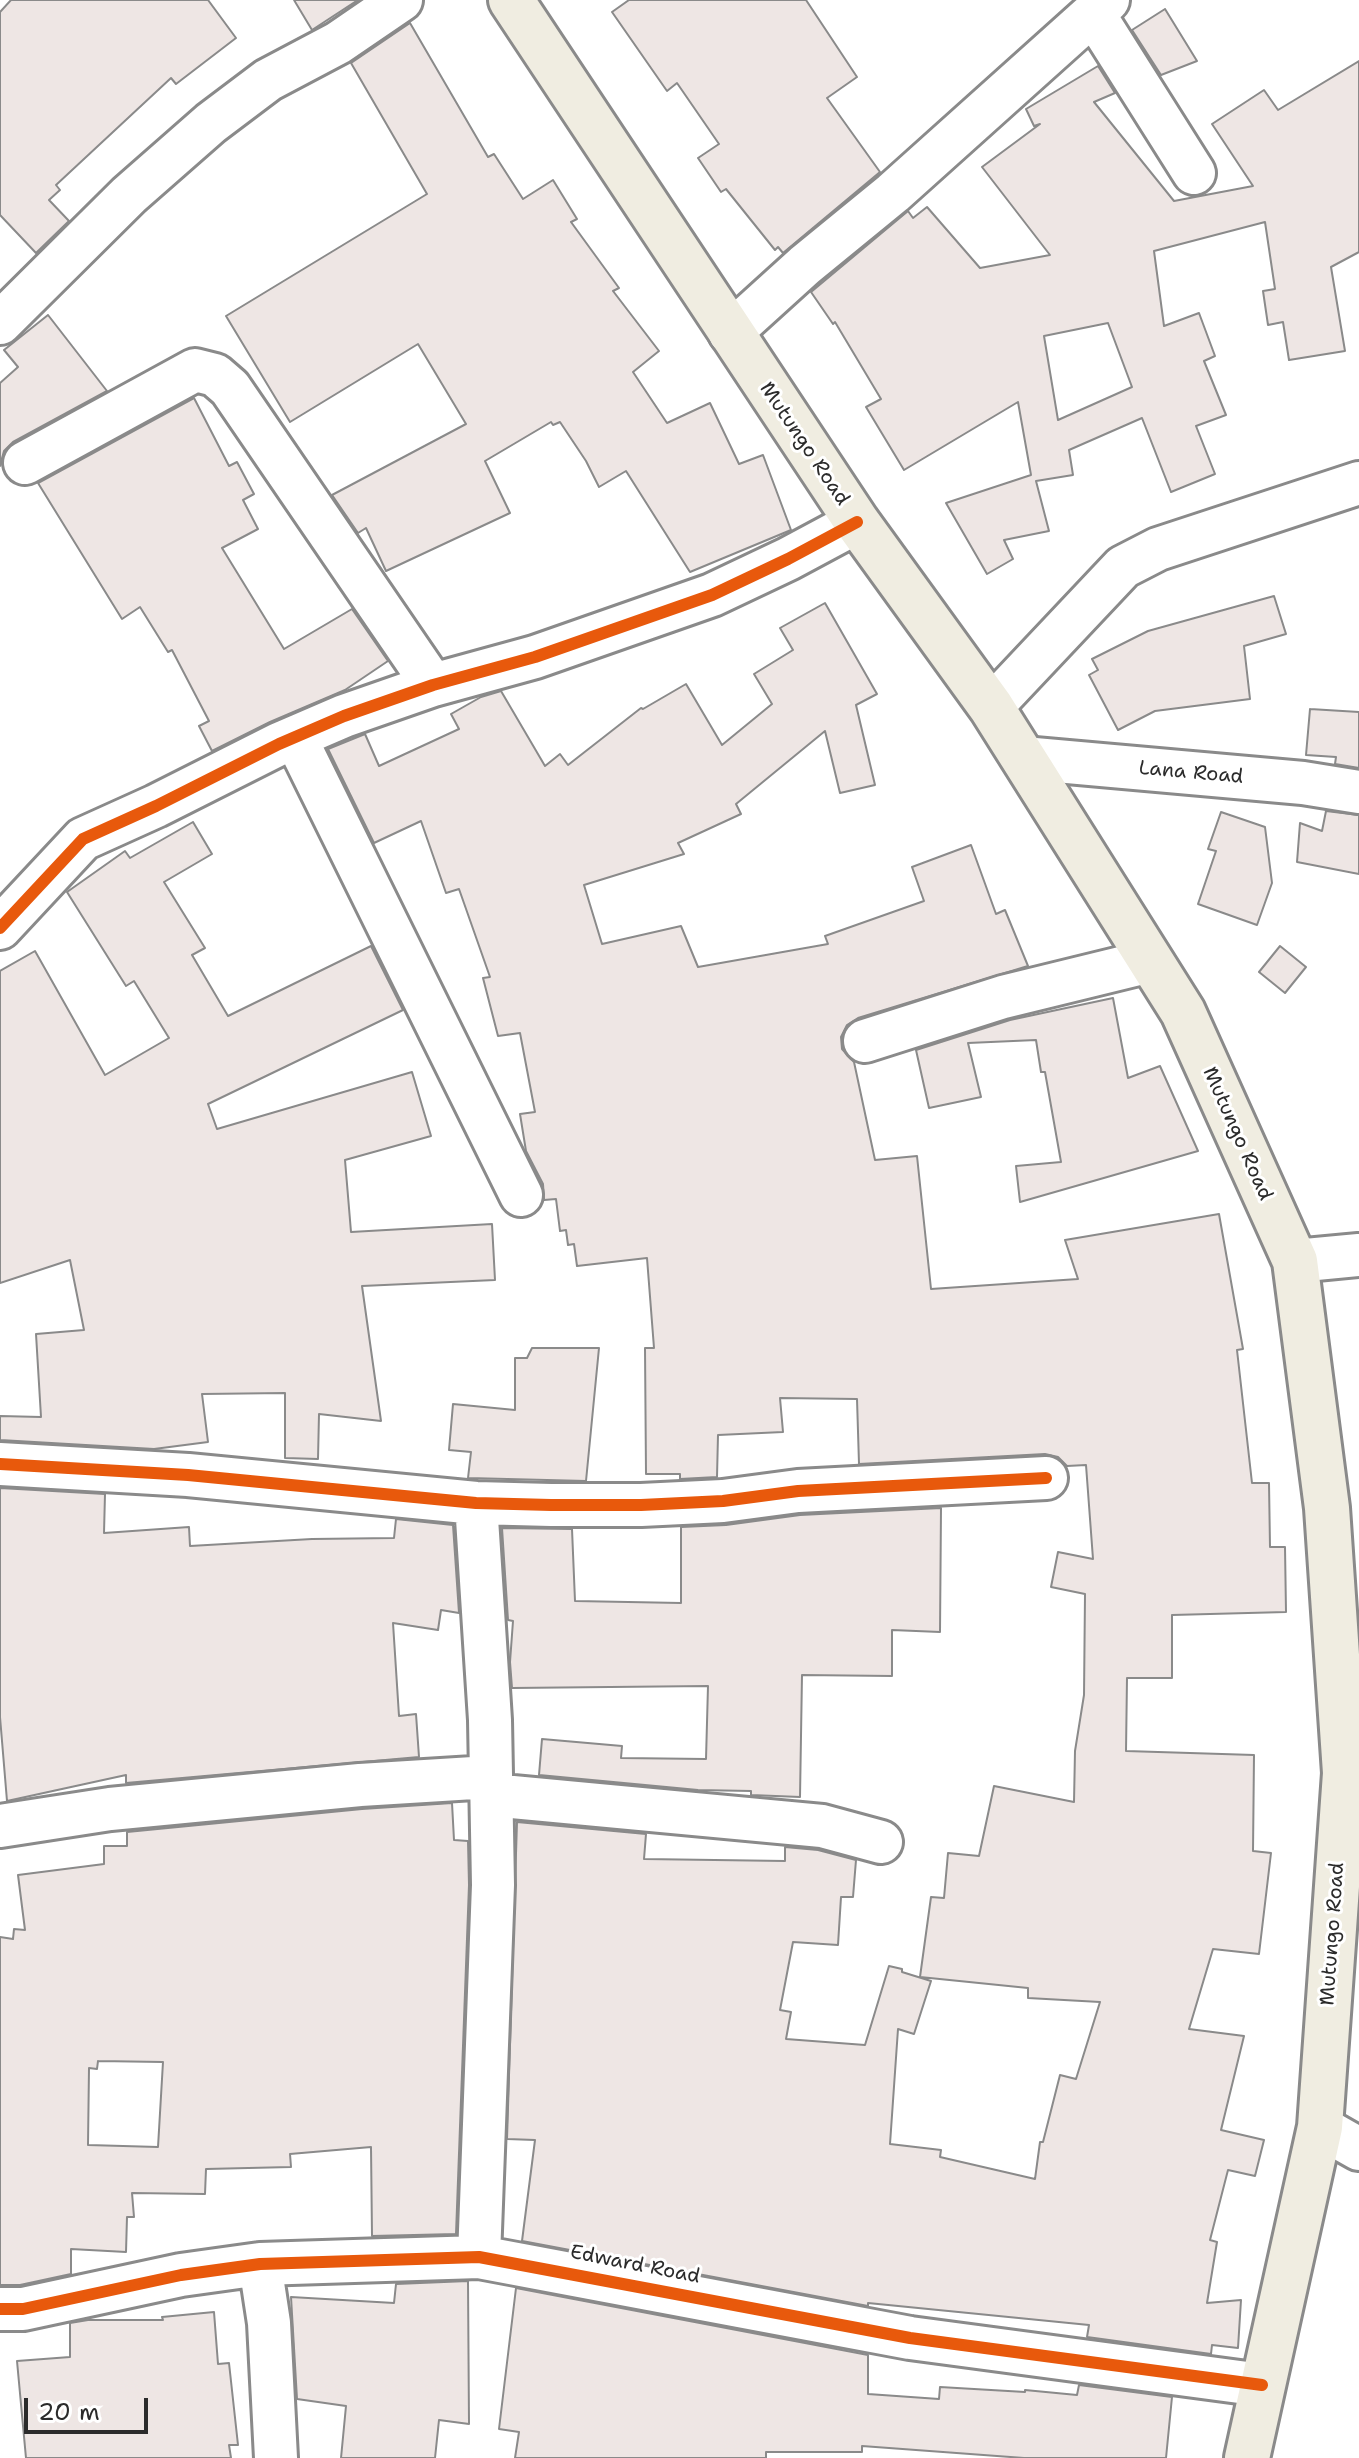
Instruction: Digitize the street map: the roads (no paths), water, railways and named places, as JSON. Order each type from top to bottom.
[{"type":"main road","name":"Mutungo Road","points":[[511,0],[857,522],[991,707],[1183,1012],[1295,1261],[1327,1508],[1352,1774],[1320,2127],[1247,2458]]},
{"type":"street","points":[[0,323],[129,195],[211,123],[268,80],[338,43],[401,0]]},
{"type":"street","points":[[730,333],[805,265],[893,193],[1100,6],[1194,173]]},
{"type":"street","points":[[25,463],[195,370],[215,375],[230,388],[433,685]]},
{"type":"street","points":[[991,707],[1123,567],[1158,549],[1359,483]]},
{"type":"street","points":[[0,928],[83,839],[295,737],[433,685],[535,657],[712,595],[857,522]]},
{"type":"street","points":[[295,737],[521,1195]]},
{"type":"street","name":"Lana Road","points":[[1023,758],[1303,783],[1359,792]]},
{"type":"street","points":[[865,1041],[1003,997],[1150,961]]},
{"type":"street","points":[[1295,1261],[1359,1255]]},
{"type":"street","points":[[0,1464],[188,1475],[476,1503],[641,1505],[723,1501],[798,1491],[1046,1478]]},
{"type":"street","points":[[476,1503],[490,1720],[493,1885],[479,2257]]},
{"type":"street","points":[[0,1826],[110,1809],[360,1785],[490,1786],[822,1826],[881,1842]]},
{"type":"street","points":[[1320,2127],[1359,2149]]},
{"type":"street","name":"Edward Road","points":[[0,2309],[23,2309],[181,2275],[260,2264],[479,2257],[910,2338],[1262,2385]]},
{"type":"street","points":[[260,2264],[269,2323],[276,2458]]}]
